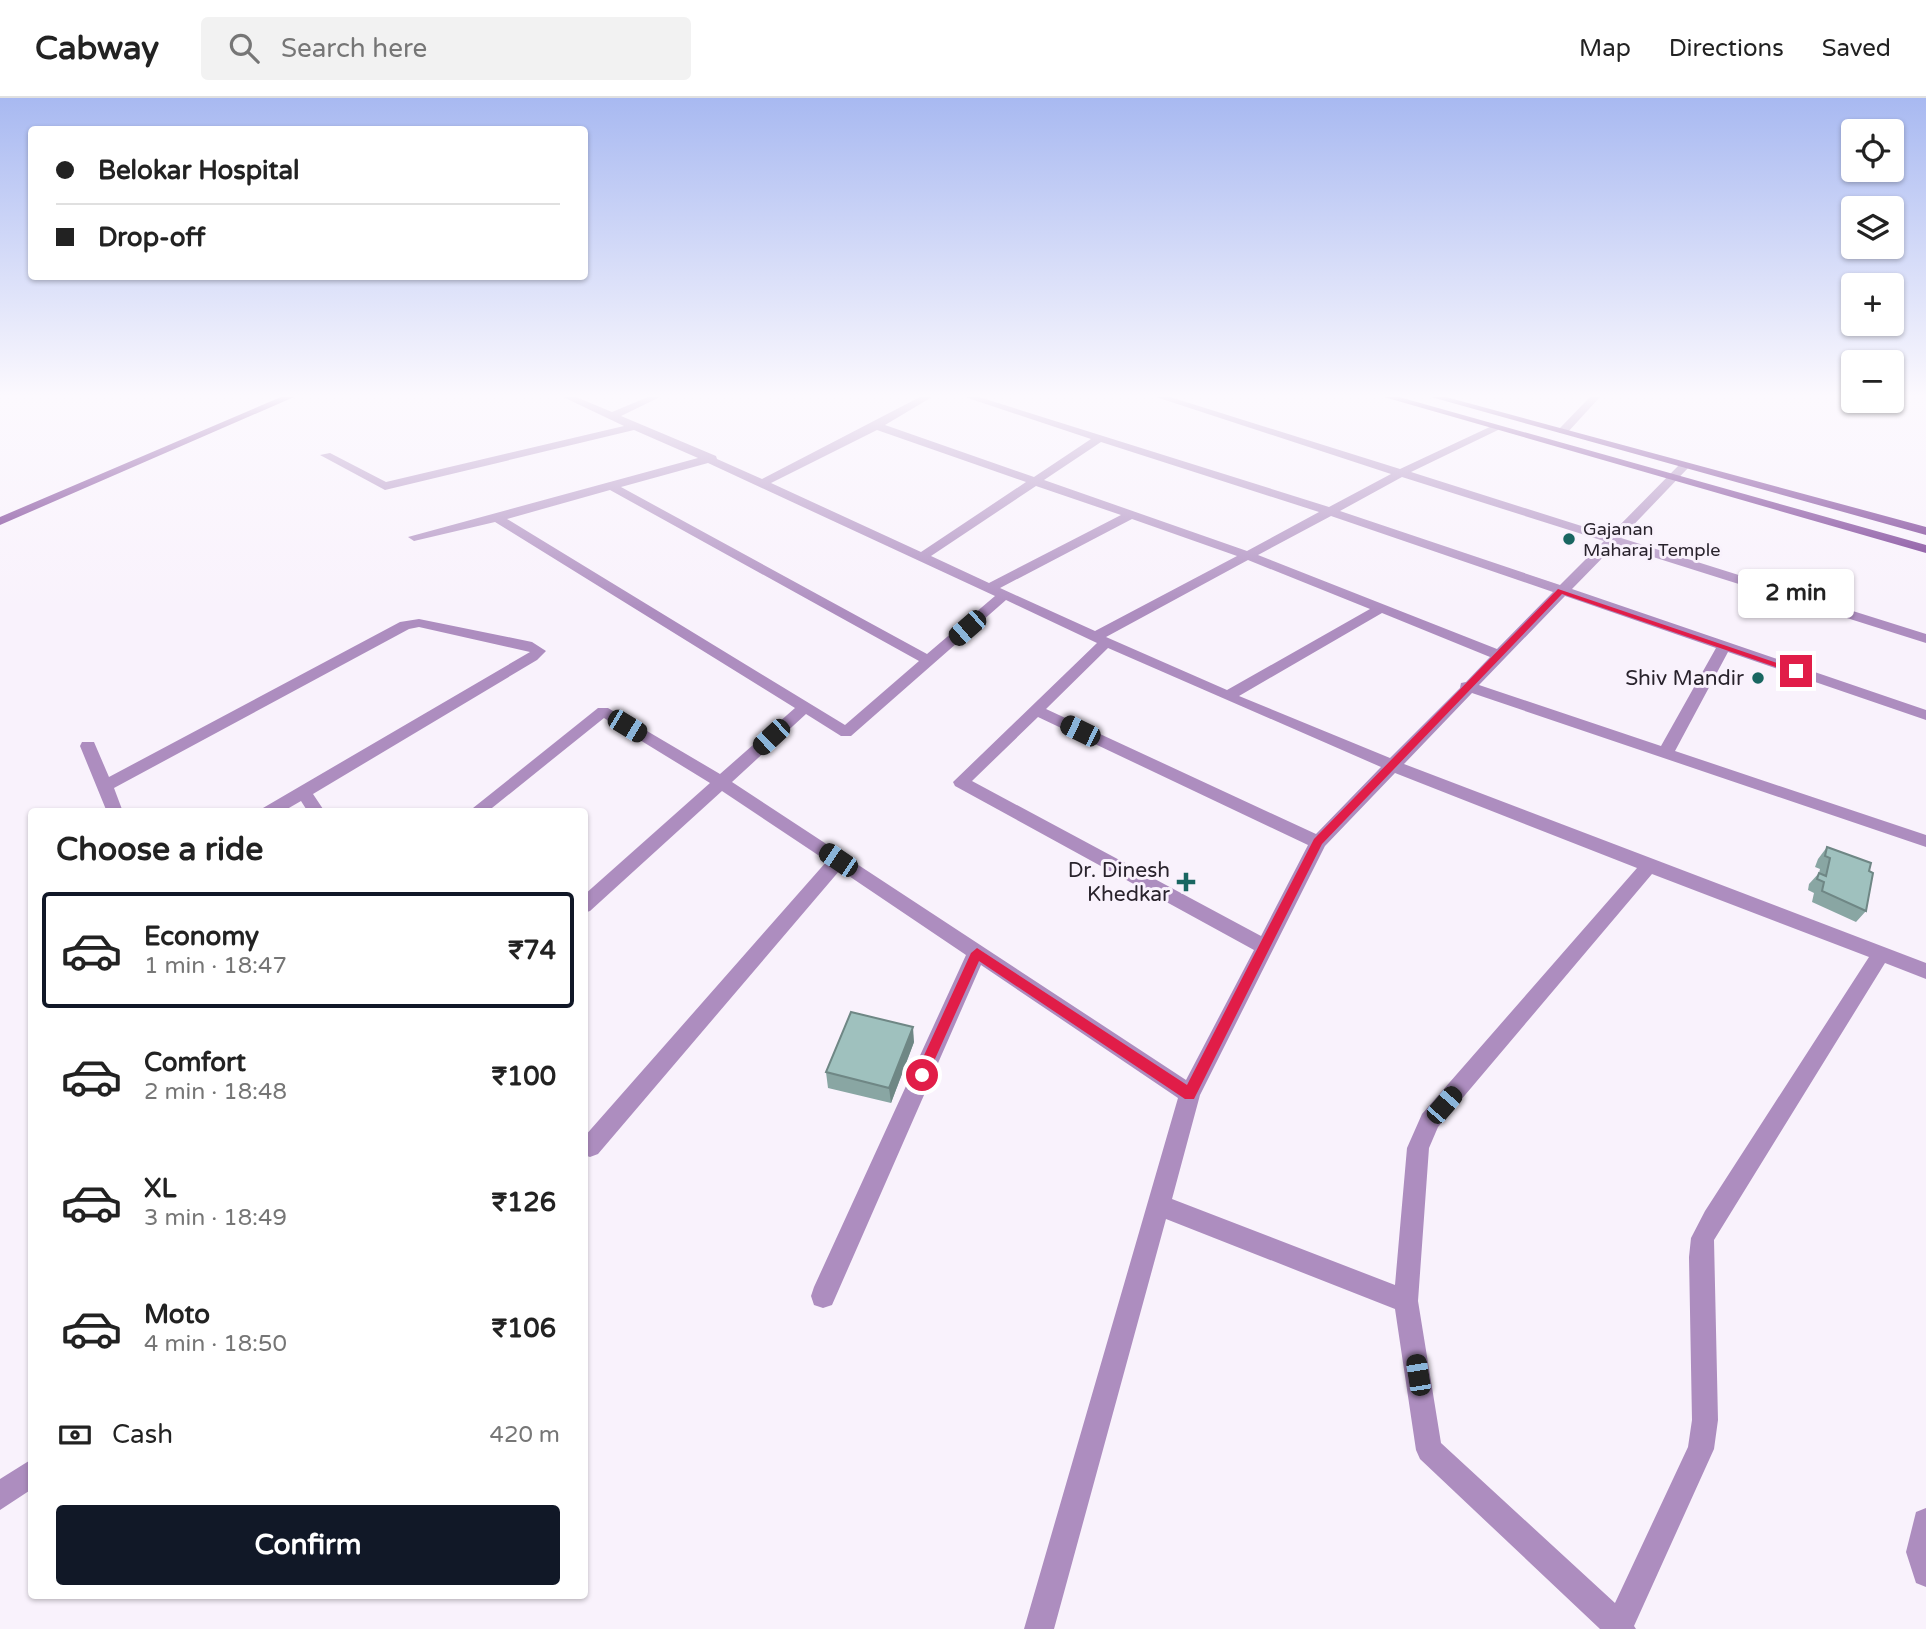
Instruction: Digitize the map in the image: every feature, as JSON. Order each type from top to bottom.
[{"type":"main road","points":[[0,521],[123,468]]},
{"type":"main road","points":[[1640,468],[1926,549]]},
{"type":"main road","points":[[1698,468],[1926,531]]},
{"type":"street","points":[[352,468],[385,486],[458,468]]},
{"type":"street","points":[[414,537],[497,519],[674,468]]},
{"type":"street","points":[[735,468],[1228,696],[1648,866],[1926,971]]},
{"type":"street","points":[[764,482],[791,468]]},
{"type":"street","points":[[1002,468],[1247,555],[1499,654]]},
{"type":"street","points":[[923,556],[1053,468]]},
{"type":"street","points":[[1198,468],[1926,715]]},
{"type":"street","points":[[1387,468],[1926,639]]},
{"type":"street","points":[[1265,947],[961,782],[1036,710],[1102,639],[1247,555],[1410,468]]},
{"type":"street","points":[[1039,1629],[1190,1094],[1318,842],[1466,686],[1682,468]]},
{"type":"street","points":[[611,486],[929,661]]},
{"type":"street","points":[[990,588],[1131,515]]},
{"type":"street","points":[[497,519],[846,732],[1005,594]]},
{"type":"street","points":[[1228,696],[1381,608]]},
{"type":"street","points":[[104,786],[405,625],[419,623],[527,645],[539,651],[276,808]]},
{"type":"street","points":[[1666,752],[1724,646]]},
{"type":"street","points":[[1466,686],[1926,841]]},
{"type":"street","points":[[588,902],[805,707]]},
{"type":"street","points":[[1036,710],[1318,842]]},
{"type":"street","points":[[481,808],[603,711],[722,783],[1190,1094]]},
{"type":"street","points":[[88,746],[113,808]]},
{"type":"street","points":[[303,792],[314,808]]},
{"type":"street","points":[[590,1147],[838,860]]},
{"type":"street","points":[[1648,866],[1430,1121],[1418,1148],[1406,1301],[1429,1450],[1620,1628],[1701,1450],[1705,1420],[1701,1257],[1703,1238],[1881,954]]},
{"type":"street","points":[[823,1296],[977,953]]},
{"type":"street","points":[[1158,1205],[1406,1301]]},
{"type":"street","points":[[0,1496],[28,1475]]},
{"type":"street","points":[[1926,1522],[1920,1552],[1926,1573]]},
{"type":"building","points":[[1827,847],[1871,863],[1869,871],[1873,873],[1866,911],[1822,891],[1824,882],[1817,879],[1819,873],[1826,876],[1830,858],[1825,856]]},
{"type":"building","points":[[851,1012],[913,1027],[889,1088],[826,1072]]},
{"type":"place","name":"Gajanan Maharaj Temple","points":[[1569,539]]},
{"type":"place","name":"Shiv Mandir","points":[[1758,678]]},
{"type":"place","name":"Dr. Dinesh Khedkar","points":[[1186,882]]},
{"type":"route","points":[[922,1075],[977,953],[1190,1094],[1318,842],[1561,590],[1796,671]]}]
